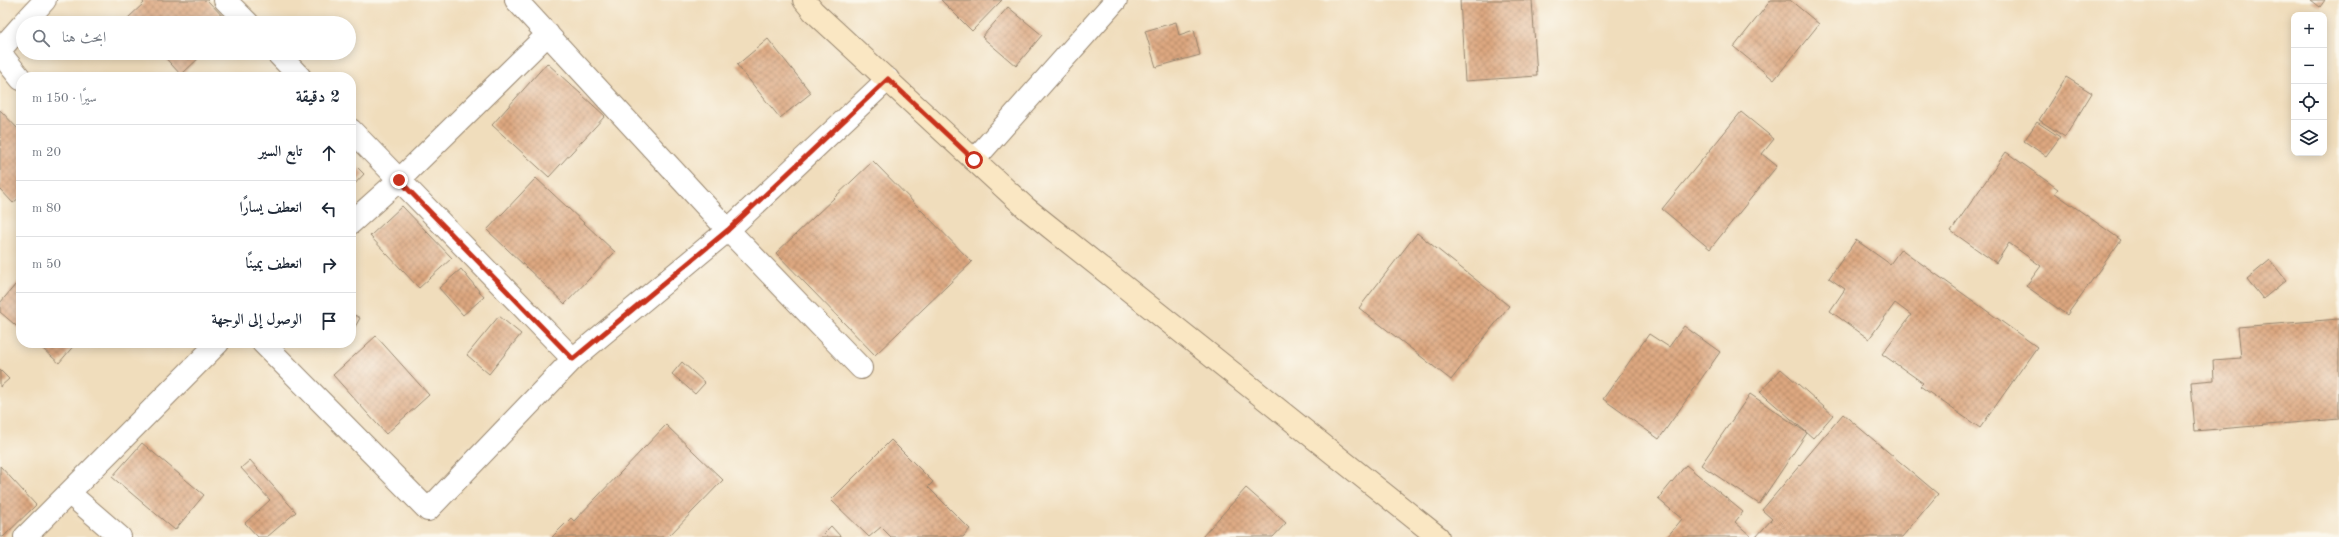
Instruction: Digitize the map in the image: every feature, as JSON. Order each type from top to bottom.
[{"type":"street","points":[[31,16],[45,0]]},
{"type":"street","points":[[225,0],[241,16]]},
{"type":"street","points":[[516,0],[728,230],[861,368]]},
{"type":"street","points":[[804,0],[813,11],[1026,208],[1438,537]]},
{"type":"street","points":[[974,160],[1116,0]]},
{"type":"street","points":[[16,33],[0,52],[16,73]]},
{"type":"street","points":[[356,219],[399,180],[548,34]]},
{"type":"street","points":[[283,60],[295,72]]},
{"type":"street","points":[[268,348],[428,510],[573,359],[728,230],[888,79]]},
{"type":"street","points":[[356,135],[573,359]]},
{"type":"street","points":[[25,537],[213,348]]},
{"type":"street","points":[[70,493],[120,537]]},
{"type":"building","points":[[141,0],[207,0],[222,16],[130,16],[144,3]]},
{"type":"building","points":[[941,0],[1002,0],[972,31]]},
{"type":"building","points":[[1460,0],[1532,0],[1537,76],[1465,81]]},
{"type":"building","points":[[1771,0],[1790,0],[1819,24],[1774,80],[1734,47]]},
{"type":"building","points":[[2311,0],[2325,0],[2320,7]]},
{"type":"building","points":[[1008,7],[1042,35],[1016,66],[982,37]]},
{"type":"building","points":[[1176,22],[1179,35],[1194,30],[1200,55],[1156,67],[1145,31]]},
{"type":"building","points":[[768,39],[811,93],[780,118],[737,65]]},
{"type":"building","points":[[167,60],[197,60],[184,72],[178,72]]},
{"type":"building","points":[[547,63],[605,116],[549,177],[492,125]]},
{"type":"building","points":[[2066,77],[2092,93],[2065,137],[2039,120]]},
{"type":"building","points":[[0,110],[16,127],[16,200],[13,203],[0,189]]},
{"type":"building","points":[[1741,112],[1774,139],[1762,154],[1777,166],[1710,249],[1662,209]]},
{"type":"building","points":[[2037,122],[2060,137],[2046,156],[2024,141]]},
{"type":"building","points":[[2006,152],[2058,189],[2055,193],[2121,240],[2067,315],[2026,286],[2041,266],[2009,243],[1996,263],[1951,231]]},
{"type":"building","points":[[873,161],[972,262],[875,355],[776,253]]},
{"type":"building","points":[[356,166],[364,174],[356,183]]},
{"type":"building","points":[[536,178],[615,252],[565,304],[487,230]]},
{"type":"building","points":[[402,206],[452,258],[419,288],[370,236]]},
{"type":"building","points":[[1417,233],[1509,306],[1451,380],[1359,308]]},
{"type":"building","points":[[1856,240],[1890,264],[1901,249],[2037,347],[1980,428],[1920,386],[1923,383],[1882,354],[1911,315],[1895,303],[1869,339],[1830,311],[1845,289],[1829,278]]},
{"type":"building","points":[[2270,260],[2286,280],[2263,299],[2247,279]]},
{"type":"building","points":[[461,269],[484,297],[463,315],[439,288]]},
{"type":"building","points":[[16,284],[16,326],[0,312],[0,303]]},
{"type":"building","points":[[356,316],[360,318],[356,325]]},
{"type":"building","points":[[499,316],[521,334],[489,374],[467,355]]},
{"type":"building","points":[[2339,319],[2339,419],[2195,431],[2191,382],[2214,380],[2213,360],[2241,358],[2238,327]]},
{"type":"building","points":[[1684,326],[1720,352],[1659,439],[1603,399],[1649,334],[1669,347]]},
{"type":"building","points":[[376,336],[429,395],[386,434],[333,375]]},
{"type":"building","points":[[42,348],[72,348],[59,363]]},
{"type":"building","points":[[682,362],[705,383],[695,394],[672,374]]},
{"type":"building","points":[[1781,369],[1833,415],[1813,438],[1760,392]]},
{"type":"building","points":[[0,370],[9,379],[0,387]]},
{"type":"building","points":[[1750,394],[1807,433],[1759,504],[1701,465]]},
{"type":"building","points":[[1843,414],[1938,494],[1902,537],[1756,537],[1772,519],[1762,510]]},
{"type":"building","points":[[666,425],[723,480],[668,537],[552,537],[571,518],[574,521]]},
{"type":"building","points":[[891,440],[933,482],[928,487],[970,529],[963,537],[891,537],[881,527],[869,537],[831,500]]},
{"type":"building","points":[[142,443],[204,495],[175,530],[112,477]]},
{"type":"building","points":[[250,460],[296,512],[267,537],[258,537],[245,523],[270,500],[241,468]]},
{"type":"building","points":[[1686,465],[1743,512],[1735,522],[1752,537],[1667,537],[1682,519],[1658,499]]},
{"type":"building","points":[[0,466],[36,505],[3,537],[0,537]]},
{"type":"building","points":[[1246,488],[1286,523],[1273,537],[1202,537]]},
{"type":"building","points":[[831,526],[841,537],[820,537]]},
{"type":"route","points":[[399,180],[573,359],[728,230],[888,79],[974,160]]}]
